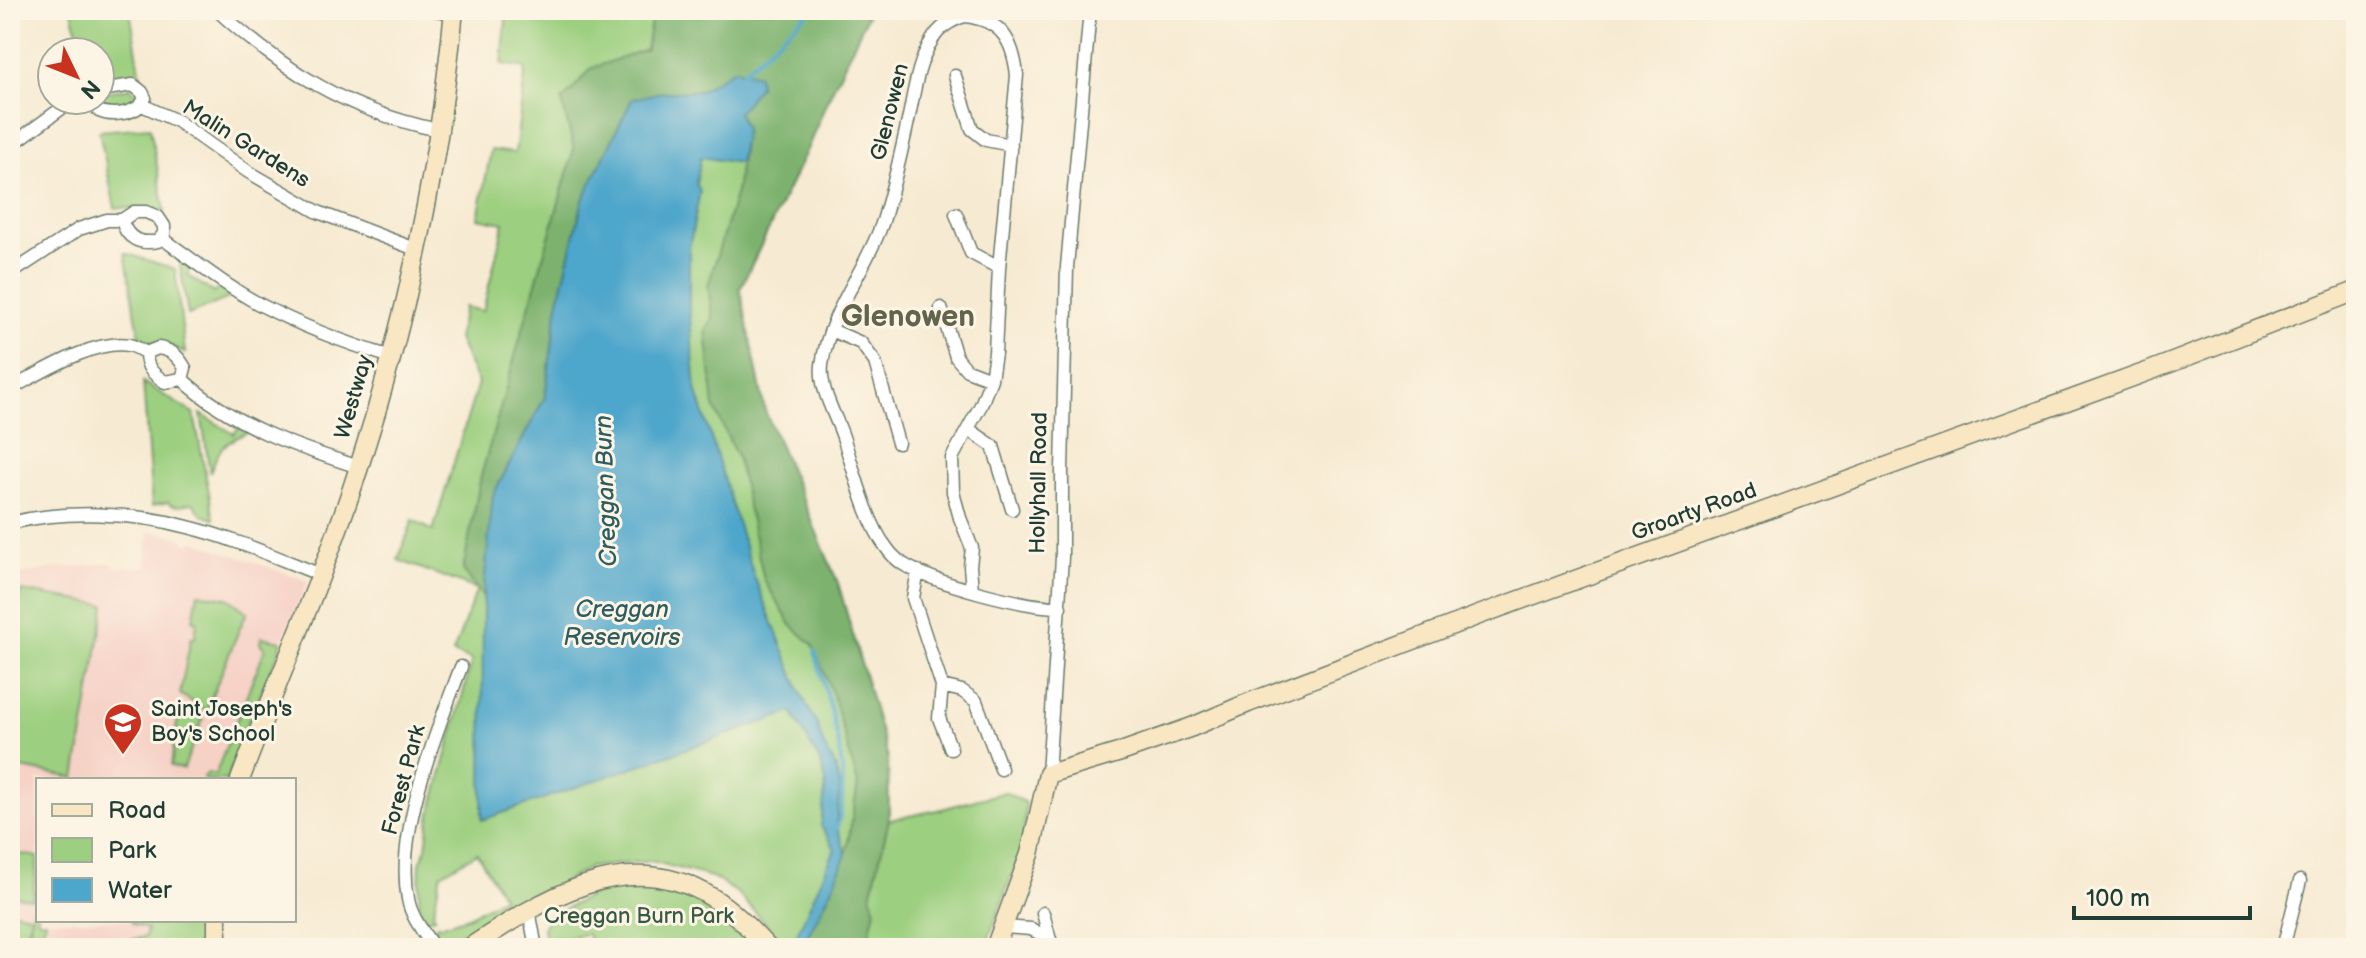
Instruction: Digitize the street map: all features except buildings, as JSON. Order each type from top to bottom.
[{"type":"street","points":[[217,10],[278,62],[336,96],[368,111],[438,130]]},
{"type":"street","name":"Hollyhall Road","points":[[995,948],[1030,854],[1048,774],[1060,607],[1067,267],[1090,10]]},
{"type":"street","name":"Westway","points":[[241,778],[321,575],[359,467],[391,357],[418,250],[438,130],[448,11]]},
{"type":"street","name":"Glenowen","points":[[972,590],[972,548],[953,492],[952,458],[981,405],[991,379],[1017,75],[1015,52],[1003,33],[991,23],[970,16],[958,18],[944,26],[932,39],[920,66],[883,221],[869,256],[838,308],[822,368],[826,393],[868,509],[885,546],[901,563],[972,590],[1045,607],[1060,607]]},
{"type":"street","points":[[955,76],[972,129],[986,140],[1011,145]]},
{"type":"street","name":"Malin Gardens","points":[[116,88],[133,85],[145,98],[142,105],[177,121],[291,198],[348,224],[418,250]]},
{"type":"street","points":[[116,113],[136,110],[142,105]]},
{"type":"street","points":[[10,146],[51,116]]},
{"type":"street","points":[[10,274],[79,229],[107,220],[122,220],[134,212],[146,212],[158,217],[164,226],[162,238]]},
{"type":"street","points":[[956,214],[971,253],[999,268]]},
{"type":"street","points":[[122,220],[125,232],[132,238],[151,242],[162,238]]},
{"type":"street","points":[[162,238],[193,262],[258,303],[341,341],[391,357]]},
{"type":"street","name":"Groarty Road","points":[[1048,774],[1192,727],[1479,615],[2122,381],[2356,291]]},
{"type":"street","points":[[941,308],[956,357],[967,370],[991,379]]},
{"type":"street","points":[[831,330],[861,343],[875,362],[898,443]]},
{"type":"street","points":[[10,389],[90,350],[111,345],[130,345],[146,353],[158,348],[174,353],[185,368],[182,379]]},
{"type":"street","points":[[146,353],[146,363],[152,373],[165,382],[182,379]]},
{"type":"street","points":[[182,379],[199,395],[231,416],[305,450],[359,467]]},
{"type":"street","points":[[968,429],[993,446],[1012,509]]},
{"type":"street","points":[[10,523],[31,518],[109,513],[187,526],[321,575]]},
{"type":"street","points":[[918,571],[913,598],[942,686],[939,718],[951,749]]},
{"type":"street","name":"Forest Park","points":[[434,948],[413,916],[407,899],[406,853],[428,756],[461,667]]},
{"type":"street","points":[[942,686],[962,691],[976,701],[1001,769]]},
{"type":"street","points":[[473,947],[555,896],[591,881],[625,875],[661,877],[688,885],[733,913],[768,948]]},
{"type":"street","points":[[2283,948],[2300,881]]},
{"type":"street","points":[[529,910],[536,948]]},
{"type":"street","points":[[1043,913],[1051,944]]},
{"type":"street","points":[[217,922],[217,948]]},
{"type":"street","points":[[1004,927],[1031,929],[1051,944]]},
{"type":"shaded area","name":"Saint Joseph's Boy's School","points":[[149,531],[183,538],[185,543],[194,541],[308,581],[244,731],[228,778],[36,778],[36,922],[202,922],[204,944],[196,944],[195,948],[10,948],[10,577],[48,569],[111,563],[114,567],[146,567]]},
{"type":"green space","points":[[72,10],[130,10],[141,78],[116,82],[116,36],[78,36]]},
{"type":"green space","points":[[507,10],[870,10],[740,289],[765,411],[838,583],[888,758],[889,820],[1005,792],[1026,803],[1023,845],[985,948],[789,948],[736,892],[712,877],[651,861],[590,867],[452,946],[445,944],[433,929],[438,924],[468,917],[503,897],[477,853],[441,874],[433,913],[435,917],[425,919],[420,909],[420,863],[472,660],[453,653],[477,589],[398,560],[413,520],[433,531],[478,383],[458,339],[464,307],[483,311],[504,223],[478,218],[491,150],[515,153],[526,68],[502,64]]},
{"type":"green space","points":[[653,10],[870,10],[740,289],[765,411],[838,583],[888,758],[889,820],[871,895],[875,910],[866,948],[796,947],[807,937],[846,854],[858,784],[833,695],[813,645],[791,625],[764,580],[737,457],[714,407],[706,330],[713,319],[708,286],[736,192],[745,129],[738,113],[759,86],[713,84],[700,91],[657,93],[583,200],[558,304],[545,397],[493,495],[483,597],[463,570],[481,476],[574,149],[562,101],[592,68],[646,49]]},
{"type":"green space","points":[[130,88],[140,96],[136,105],[116,108],[116,90]]},
{"type":"green space","points":[[150,127],[165,211],[115,208],[99,131]]},
{"type":"green space","points":[[125,253],[175,269],[185,353],[140,339]]},
{"type":"green space","points":[[184,263],[190,268],[187,275],[214,293],[220,286],[233,294],[188,315],[180,265]]},
{"type":"green space","points":[[143,382],[194,414],[214,519],[202,515],[193,503],[177,506],[168,502],[152,506]]},
{"type":"green space","points":[[201,414],[234,434],[239,427],[249,432],[223,447],[210,473]]},
{"type":"green space","points":[[21,591],[105,605],[75,778],[10,766],[10,650]]},
{"type":"green space","points":[[198,593],[228,598],[248,613],[206,711],[180,694],[191,638],[195,638],[197,621],[193,620]]},
{"type":"green space","points":[[262,637],[281,641],[281,647],[244,731],[228,778],[204,778],[208,773],[215,775],[265,649],[260,643]]},
{"type":"green space","points":[[182,708],[203,719],[183,769],[171,766]]},
{"type":"green space","points":[[10,852],[36,857],[32,899],[10,895]]},
{"type":"green space","name":"Creggan Burn Park","points":[[648,884],[683,893],[710,906],[759,948],[592,948],[587,934],[545,940],[543,928],[550,916],[612,885]]},
{"type":"green space","points":[[36,891],[36,922],[45,922],[40,948],[27,948]]},
{"type":"green space","points":[[10,911],[31,915],[24,948],[10,948]]},
{"type":"green space","points":[[202,922],[204,944],[196,944],[195,948],[126,948],[129,940],[145,937],[147,929],[133,924]]},
{"type":"water","name":"Creggan Reservoirs","points":[[734,69],[758,75],[759,86],[738,113],[745,129],[739,163],[701,157],[696,184],[700,191],[689,249],[689,307],[696,389],[754,576],[802,696],[835,765],[840,786],[836,823],[846,854],[807,937],[796,948],[789,948],[835,849],[821,826],[826,781],[820,762],[792,712],[482,820],[483,597],[493,495],[545,397],[558,304],[583,200],[632,99],[657,93],[700,91]]},
{"type":"waterway","name":"Creggan Burn","points":[[742,73],[811,10]]},
{"type":"waterway","points":[[815,651],[833,716],[841,761],[842,806],[837,828]]},
{"type":"place","name":"Saint Joseph's Boy's School","points":[[123,756]]},
{"type":"district","name":"Glenowen","points":[[908,317]]}]
